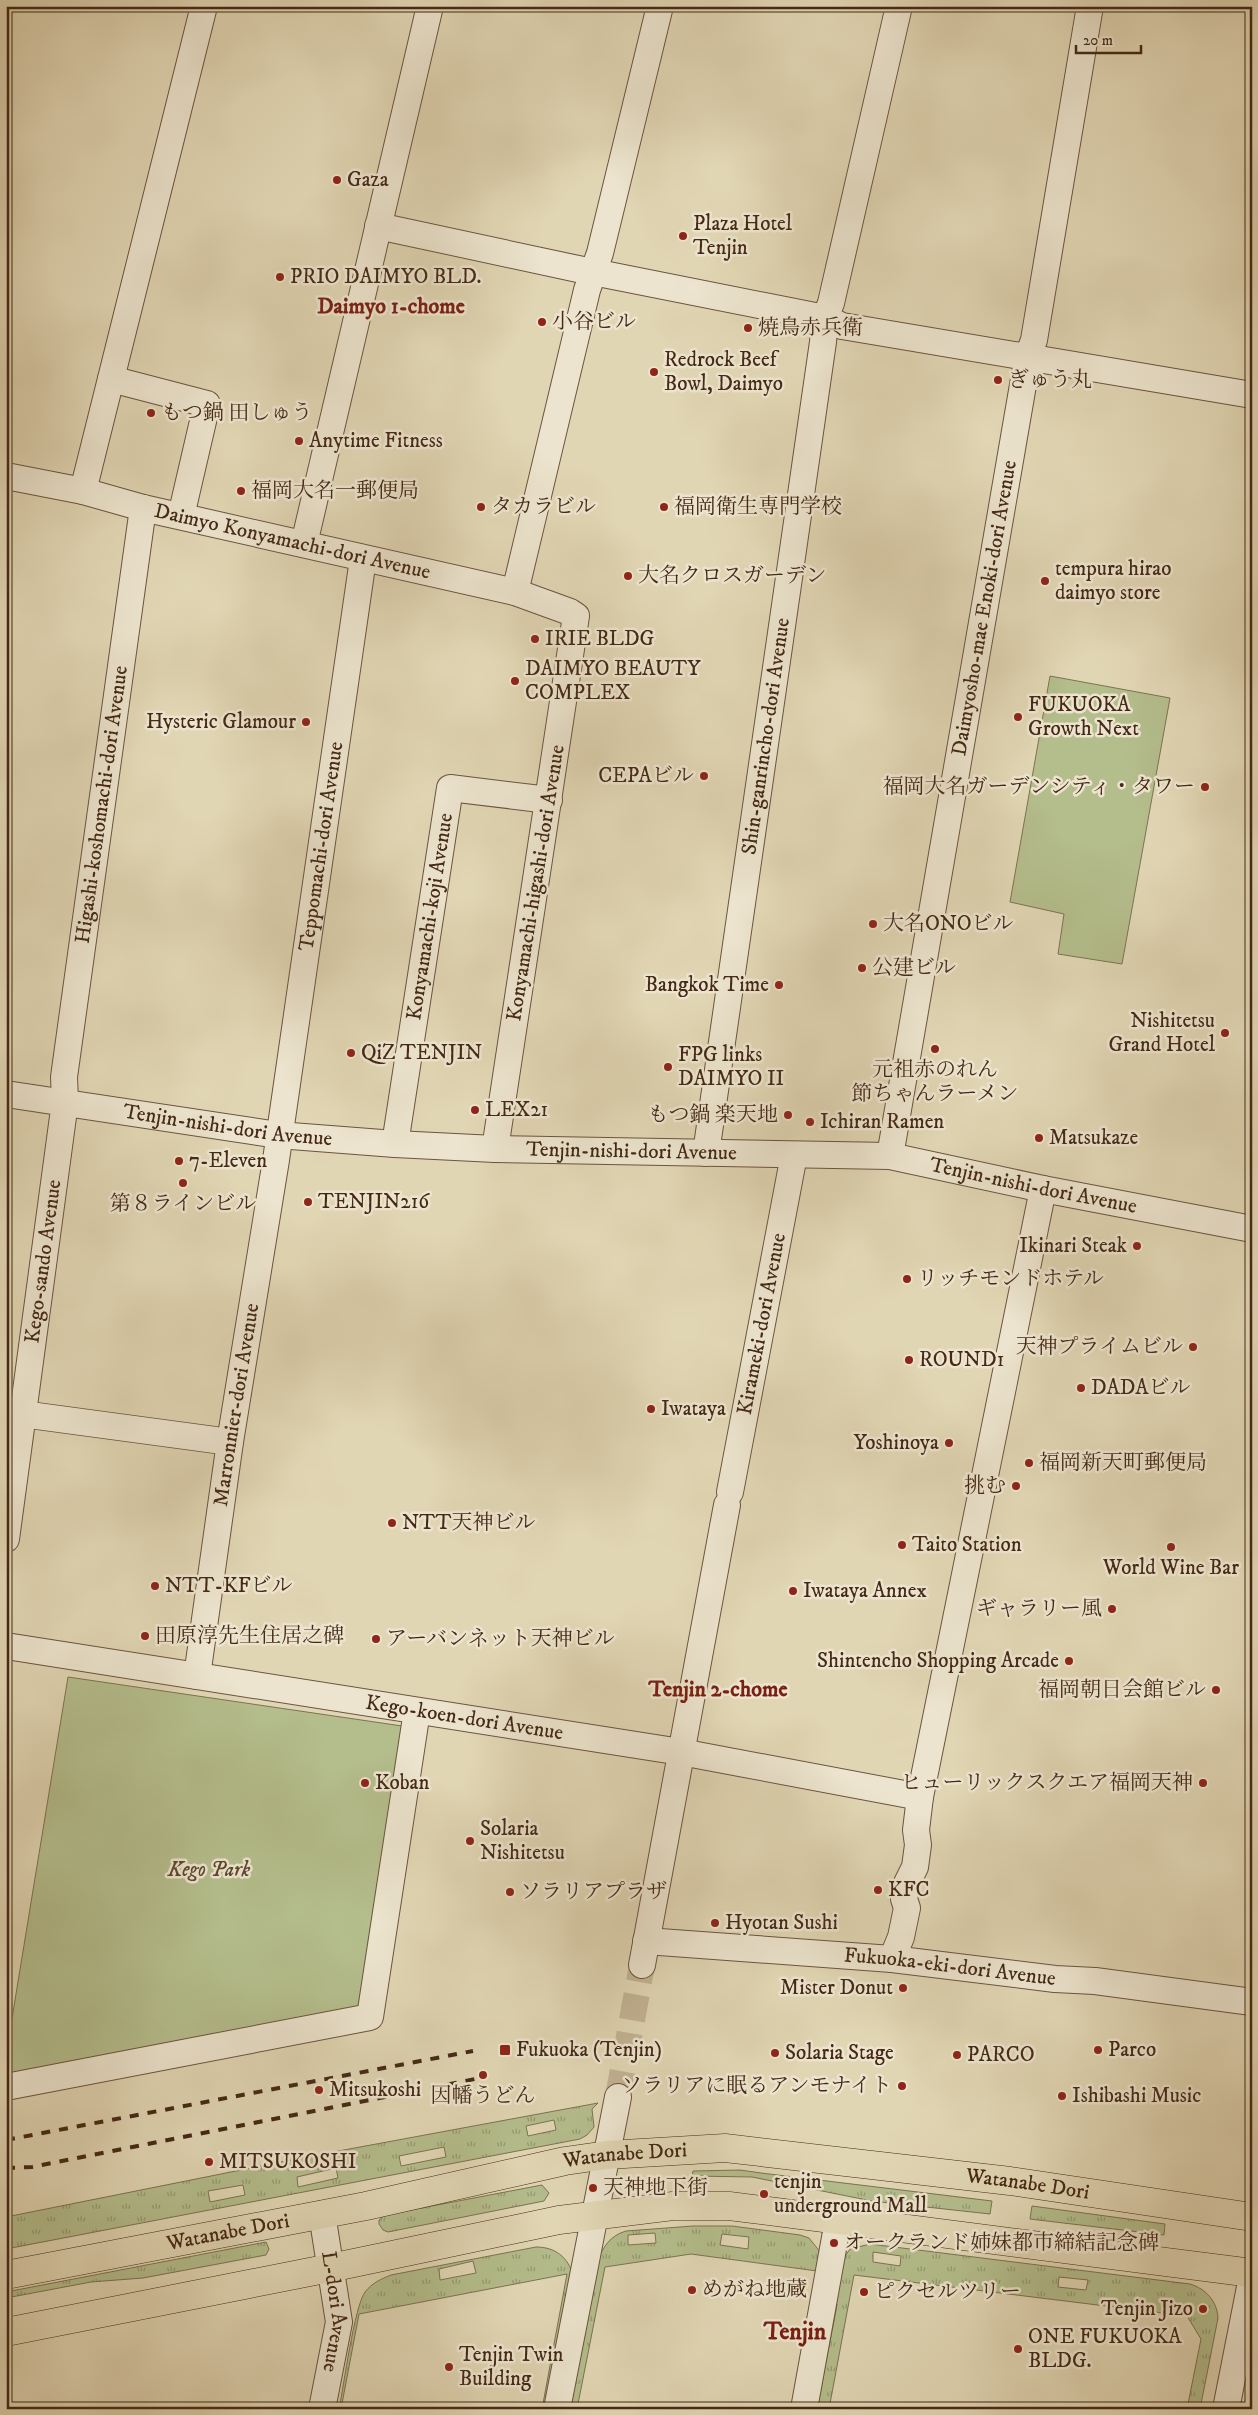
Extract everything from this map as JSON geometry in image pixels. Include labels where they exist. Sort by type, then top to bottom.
[{"type":"main road","name":"Watanabe Dori","points":[[6,2275],[322,2214],[565,2161],[607,2155],[725,2148],[1010,2181],[1252,2217]]},
{"type":"main road","points":[[6,2332],[596,2214],[673,2206],[728,2206],[1252,2273]]},
{"type":"street","points":[[84,491],[204,6]]},
{"type":"street","points":[[304,544],[430,6]]},
{"type":"street","points":[[515,592],[587,290],[600,254],[660,6]]},
{"type":"street","name":"Shin-ganrincho-dori Avenue","points":[[706,1153],[825,318],[831,303],[899,6]]},
{"type":"street","name":"Daimyosho-mae Enoki-dori Avenue","points":[[890,1156],[1028,356],[1034,340],[1090,6]]},
{"type":"street","points":[[378,226],[594,272],[825,318],[842,326],[1014,356],[1028,356],[1252,396]]},
{"type":"street","points":[[111,379],[207,404],[181,516]]},
{"type":"street","name":"Daimyo Konyamachi-dori Avenue","points":[[6,476],[84,491],[143,508],[515,592],[570,612],[576,616]]},
{"type":"street","name":"Higashi-koshomachi-dori Avenue","points":[[65,1102],[64,1077],[143,508]]},
{"type":"street","name":"Teppomachi-dori Avenue","points":[[278,1135],[363,559]]},
{"type":"street","name":"Konyamachi-higashi-dori Avenue","points":[[495,1149],[576,616]]},
{"type":"street","name":"Konyamachi-koji Avenue","points":[[395,1144],[450,788],[549,800]]},
{"type":"street","name":"Tenjin-nishi-dori Avenue","points":[[6,1094],[278,1135],[395,1144],[495,1149],[890,1156],[1043,1189],[1252,1228]]},
{"type":"street","name":"Kego-sando Avenue","points":[[6,1539],[65,1102]]},
{"type":"street","name":"Marronnier-dori Avenue","points":[[197,1676],[230,1442],[276,1160],[278,1135]]},
{"type":"street","name":"Kirameki-dori Avenue","points":[[644,1953],[794,1155]]},
{"type":"street","points":[[892,1959],[901,1937],[907,1908],[904,1899],[907,1882],[914,1868],[918,1846],[916,1830],[920,1797],[1043,1189]]},
{"type":"street","points":[[22,1414],[230,1442]]},
{"type":"street","name":"Kego-koen-dori Avenue","points":[[6,1646],[681,1752],[920,1797]]},
{"type":"street","points":[[6,2087],[370,2017],[417,1711]]},
{"type":"street","name":"Fukuoka-eki-dori Avenue","points":[[644,1953],[892,1959],[1055,1979],[1096,1981],[1252,2002]]},
{"type":"street","points":[[558,2409],[618,2097]]},
{"type":"street","name":"L-dori Avenue","points":[[322,2214],[340,2322],[322,2409]]},
{"type":"street","points":[[804,2409],[838,2221]]},
{"type":"street","points":[[1226,2409],[1252,2277]]},
{"type":"green space","points":[[1050,676],[1170,698],[1122,964],[1058,954],[1064,914],[1010,902]]},
{"type":"green space","name":"Kego Park","points":[[68,1677],[409,1727],[366,2015],[6,2079],[6,2055]]},
{"type":"green space","points":[[598,2103],[592,2109],[594,2127],[587,2135],[580,2139],[6,2249],[6,2217],[306,2157]],"holes":[[[554,2120],[556,2130],[528,2136],[526,2126]],[[444,2147],[446,2157],[401,2166],[399,2156]],[[336,2168],[338,2178],[298,2187],[297,2177]],[[243,2185],[245,2195],[210,2202],[208,2191]]]},
{"type":"green space","points":[[740,2170],[992,2201],[990,2214],[872,2201],[752,2177],[692,2176],[693,2171]]},
{"type":"green space","points":[[542,2185],[549,2193],[544,2201],[388,2232],[383,2230],[379,2224],[379,2220],[385,2215]]},
{"type":"green space","points":[[1032,2206],[1165,2224],[1164,2235],[1030,2219]]},
{"type":"green space","points":[[693,2226],[732,2226],[800,2235],[809,2238],[821,2253],[797,2409],[791,2409],[817,2271],[691,2254],[605,2267],[577,2409],[570,2409],[596,2262],[611,2239],[626,2231]],"holes":[[[655,2233],[656,2243],[628,2245],[628,2235]],[[722,2234],[749,2237],[748,2249],[720,2245]]]},
{"type":"green space","points":[[266,2242],[269,2249],[266,2255],[143,2278],[91,2282],[6,2298],[6,2292]]},
{"type":"green space","points":[[870,2244],[1196,2286],[1210,2296],[1218,2318],[1200,2409],[1187,2409],[1201,2339],[1187,2316],[854,2275],[829,2409],[817,2409],[837,2305],[834,2293],[845,2256],[850,2249]],"holes":[[[873,2252],[901,2256],[900,2266],[873,2262]],[[1059,2277],[1088,2280],[1086,2290],[1058,2287]]]},
{"type":"green space","points":[[536,2247],[543,2247],[560,2254],[568,2263],[573,2275],[548,2409],[542,2409],[567,2274],[359,2314],[341,2409],[339,2409],[353,2330],[361,2301],[365,2292],[371,2286],[391,2275]],"holes":[[[473,2261],[476,2273],[440,2280],[439,2269]]]},
{"type":"tunnel","points":[[618,2097],[642,1965]]},
{"type":"railway","points":[[6,2140],[473,2051]]},
{"type":"railway","points":[[6,2168],[32,2167],[475,2079]]},
{"type":"place","name":"Gaza","points":[[337,180]]},
{"type":"place","name":"Plaza Hotel Tenjin","points":[[683,236]]},
{"type":"place","name":"PRIO DAIMYO BLD.","points":[[280,277]]},
{"type":"place","name":"小谷ビル","points":[[542,322]]},
{"type":"place","name":"焼鳥赤兵衛","points":[[748,328]]},
{"type":"place","name":"Redrock Beef Bowl, Daimyo","points":[[654,372]]},
{"type":"place","name":"ぎゅう丸","points":[[998,380]]},
{"type":"place","name":"もつ鍋 田しゅう","points":[[151,413]]},
{"type":"place","name":"Anytime Fitness","points":[[299,441]]},
{"type":"place","name":"福岡大名一郵便局","points":[[241,491]]},
{"type":"place","name":"タカラビル","points":[[481,507]]},
{"type":"place","name":"福岡衛生専門学校","points":[[664,507]]},
{"type":"place","name":"大名クロスガーデン","points":[[628,576]]},
{"type":"place","name":"tempura hirao daimyo store","points":[[1045,581]]},
{"type":"place","name":"IRIE BLDG","points":[[535,639]]},
{"type":"place","name":"DAIMYO BEAUTY COMPLEX","points":[[515,681]]},
{"type":"place","name":"FUKUOKA Growth Next","points":[[1018,717]]},
{"type":"place","name":"Hysteric Glamour","points":[[306,722]]},
{"type":"place","name":"CEPAビル","points":[[704,776]]},
{"type":"place","name":"福岡大名ガーデンシティ・タワー","points":[[1205,787]]},
{"type":"place","name":"大名ONOビル","points":[[873,924]]},
{"type":"place","name":"公建ビル","points":[[862,968]]},
{"type":"place","name":"Bangkok Time","points":[[779,985]]},
{"type":"place","name":"Nishitetsu Grand Hotel","points":[[1225,1033]]},
{"type":"place","name":"元祖赤のれん 節ちゃんラーメン","points":[[935,1049]]},
{"type":"place","name":"QiZ TENJIN","points":[[351,1053]]},
{"type":"place","name":"FPG links DAIMYO II","points":[[668,1067]]},
{"type":"place","name":"LEX21","points":[[475,1110]]},
{"type":"place","name":"もつ鍋 楽天地","points":[[788,1115]]},
{"type":"place","name":"Ichiran Ramen","points":[[810,1122]]},
{"type":"place","name":"Matsukaze","points":[[1039,1138]]},
{"type":"place","name":"7-Eleven","points":[[179,1161]]},
{"type":"place","name":"第８ラインビル","points":[[183,1183]]},
{"type":"place","name":"TENJIN216","points":[[308,1202]]},
{"type":"place","name":"Ikinari Steak","points":[[1137,1246]]},
{"type":"place","name":"リッチモンドホテル","points":[[907,1279]]},
{"type":"place","name":"天神プライムビル","points":[[1193,1347]]},
{"type":"place","name":"ROUND1","points":[[909,1360]]},
{"type":"place","name":"DADAビル","points":[[1081,1388]]},
{"type":"place","name":"Iwataya","points":[[651,1409]]},
{"type":"place","name":"Yoshinoya","points":[[949,1443]]},
{"type":"place","name":"福岡新天町郵便局","points":[[1029,1463]]},
{"type":"place","name":"挑む","points":[[1016,1486]]},
{"type":"place","name":"NTT天神ビル","points":[[392,1523]]},
{"type":"place","name":"Taito Station","points":[[902,1545]]},
{"type":"place","name":"World Wine Bar","points":[[1171,1547]]},
{"type":"place","name":"NTT-KFビル","points":[[155,1586]]},
{"type":"place","name":"Iwataya Annex","points":[[793,1591]]},
{"type":"place","name":"ギャラリー風","points":[[1112,1609]]},
{"type":"place","name":"田原淳先生住居之碑","points":[[145,1636]]},
{"type":"place","name":"アーバンネット天神ビル","points":[[376,1639]]},
{"type":"place","name":"Shintencho Shopping Arcade","points":[[1069,1661]]},
{"type":"place","name":"福岡朝日会館ビル","points":[[1216,1690]]},
{"type":"place","name":"Koban","points":[[365,1783]]},
{"type":"place","name":"ヒューリックスクエア福岡天神","points":[[1203,1783]]},
{"type":"place","name":"Solaria Nishitetsu","points":[[470,1841]]},
{"type":"place","name":"KFC","points":[[878,1890]]},
{"type":"place","name":"ソラリアプラザ","points":[[510,1892]]},
{"type":"place","name":"Hyotan Sushi","points":[[715,1923]]},
{"type":"place","name":"Mister Donut","points":[[903,1988]]},
{"type":"place","name":"Fukuoka (Tenjin)","points":[[505,2050]]},
{"type":"place","name":"Parco","points":[[1098,2050]]},
{"type":"place","name":"Solaria Stage","points":[[775,2053]]},
{"type":"place","name":"PARCO","points":[[957,2055]]},
{"type":"place","name":"因幡うどん","points":[[483,2075]]},
{"type":"place","name":"ソラリアに眠るアンモナイト","points":[[902,2086]]},
{"type":"place","name":"Mitsukoshi","points":[[319,2090]]},
{"type":"place","name":"Ishibashi Music","points":[[1062,2096]]},
{"type":"place","name":"MITSUKOSHI","points":[[209,2162]]},
{"type":"place","name":"天神地下街","points":[[593,2188]]},
{"type":"place","name":"tenjin underground Mall","points":[[764,2194]]},
{"type":"place","name":"オークランド姉妹都市締結記念碑","points":[[834,2243]]},
{"type":"place","name":"めがね地蔵","points":[[692,2290]]},
{"type":"place","name":"ピクセルツリー","points":[[864,2292]]},
{"type":"place","name":"Tenjin Jizo","points":[[1203,2309]]},
{"type":"place","name":"ONE FUKUOKA BLDG.","points":[[1018,2349]]},
{"type":"place","name":"Tenjin Twin Building","points":[[449,2367]]},
{"type":"district","name":"Daimyo 1-chome","points":[[391,306]]},
{"type":"district","name":"Tenjin 2-chome","points":[[718,1689]]},
{"type":"district","name":"Tenjin","points":[[795,2332]]}]
